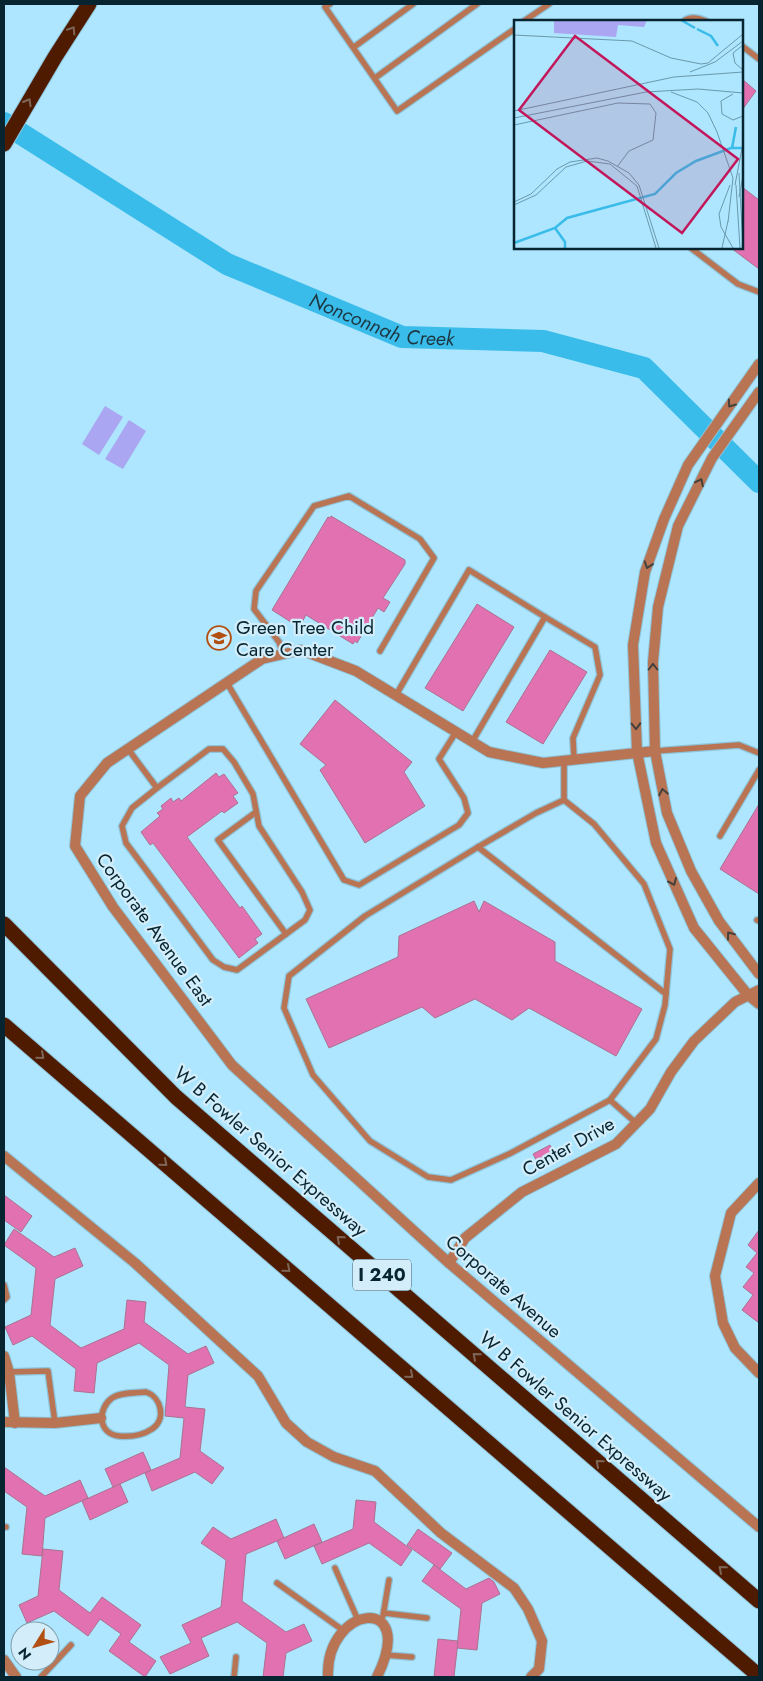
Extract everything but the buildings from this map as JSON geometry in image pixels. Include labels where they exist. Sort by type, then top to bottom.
[{"type":"highway","points":[[4,144],[55,56],[89,4]]},
{"type":"highway","name":"W B Fowler Senior Expressway","points":[[4,923],[15,937],[176,1097],[759,1601]]},
{"type":"highway","name":"I 240","points":[[4,1025],[759,1676]]},
{"type":"street","points":[[759,364],[688,465],[664,519],[645,572],[633,645],[637,752],[656,843],[694,928],[748,995],[759,1004]]},
{"type":"street","points":[[759,392],[712,458],[678,526],[658,607],[653,662],[654,751],[667,813],[690,871],[719,921],[759,974]]},
{"type":"street","name":"Corporate Avenue East","points":[[232,1065],[113,907],[75,846],[80,796],[108,763],[262,660],[301,650],[356,671],[489,752],[543,763],[654,751]]},
{"type":"street","name":"Center Drive","points":[[449,1263],[465,1238],[522,1192],[616,1144],[637,1124],[650,1108],[671,1072],[694,1041],[734,1002],[759,990]]},
{"type":"street","name":"Corporate Avenue","points":[[232,1065],[449,1263],[759,1527]]},
{"type":"street","points":[[4,1156],[134,1263],[258,1376],[286,1422],[307,1442],[334,1457],[375,1471],[441,1533],[514,1588],[528,1609],[542,1641],[539,1669],[531,1677]]},
{"type":"street","points":[[759,1184],[731,1213],[715,1276],[723,1323],[735,1348],[759,1373]]},
{"type":"street","points":[[4,1356],[9,1372],[15,1423]]},
{"type":"street","points":[[4,1422],[55,1423],[101,1418]]},
{"type":"street","points":[[328,1677],[329,1658],[344,1631],[358,1620],[383,1617],[387,1638],[385,1655],[377,1677]]},
{"type":"street","points":[[4,1660],[16,1677]]},
{"type":"lane","points":[[330,4],[325,7],[397,111],[514,29]]},
{"type":"lane","points":[[354,47],[413,4]]},
{"type":"lane","points":[[375,78],[477,4]]},
{"type":"lane","points":[[525,20],[549,4]]},
{"type":"lane","points":[[686,20],[700,18],[704,20]]},
{"type":"lane","points":[[743,47],[759,59]]},
{"type":"lane","points":[[692,249],[738,284],[759,292]]},
{"type":"lane","points":[[283,654],[279,642],[254,609],[256,591],[314,506],[349,496],[420,539],[434,558],[380,651]]},
{"type":"lane","points":[[396,695],[469,570],[595,648],[600,675],[573,738],[564,800]]},
{"type":"lane","points":[[472,742],[545,617]]},
{"type":"lane","points":[[227,683],[344,880],[359,885],[459,825],[468,813],[464,798],[438,759],[456,732]]},
{"type":"lane","points":[[654,751],[739,745],[759,753]]},
{"type":"lane","points":[[128,749],[157,788]]},
{"type":"lane","points":[[209,749],[223,749],[234,762],[253,794],[256,812],[259,826],[302,892],[310,910],[305,920],[236,970],[224,968],[213,960],[126,843],[122,826],[132,808],[209,749]]},
{"type":"lane","points":[[720,836],[759,770]]},
{"type":"lane","points":[[564,800],[594,824],[644,884],[670,949],[666,994],[656,1040],[610,1100],[509,1154],[451,1180],[428,1177],[370,1141],[313,1075],[284,1008],[289,976],[365,916],[536,813],[564,800]]},
{"type":"lane","points":[[256,812],[218,840],[286,934]]},
{"type":"lane","points":[[478,847],[666,994]]},
{"type":"lane","points":[[610,1100],[637,1124]]},
{"type":"lane","points":[[4,1284],[7,1297],[4,1300]]},
{"type":"lane","points":[[9,1372],[48,1371],[55,1423]]},
{"type":"lane","points":[[146,1392],[159,1402],[158,1423],[143,1434],[116,1436],[105,1428],[101,1418],[106,1404],[118,1396],[146,1392]]},
{"type":"lane","points":[[335,1568],[358,1620]]},
{"type":"lane","points":[[389,1580],[383,1617],[427,1618]]},
{"type":"lane","points":[[277,1583],[344,1631]]},
{"type":"lane","points":[[41,1677],[71,1645]]},
{"type":"lane","points":[[385,1655],[412,1657]]},
{"type":"lane","points":[[234,1677],[236,1657]]},
{"type":"shaded area","points":[[105,406],[123,417],[99,455],[82,444]]},
{"type":"shaded area","points":[[129,420],[146,431],[123,469],[105,459]]},
{"type":"waterway","name":"Nonconnah Creek","points":[[4,123],[227,264],[402,337],[543,341],[644,368],[759,482]]},
{"type":"place","name":"Green Tree Child Care Center","points":[[219,638]]}]
